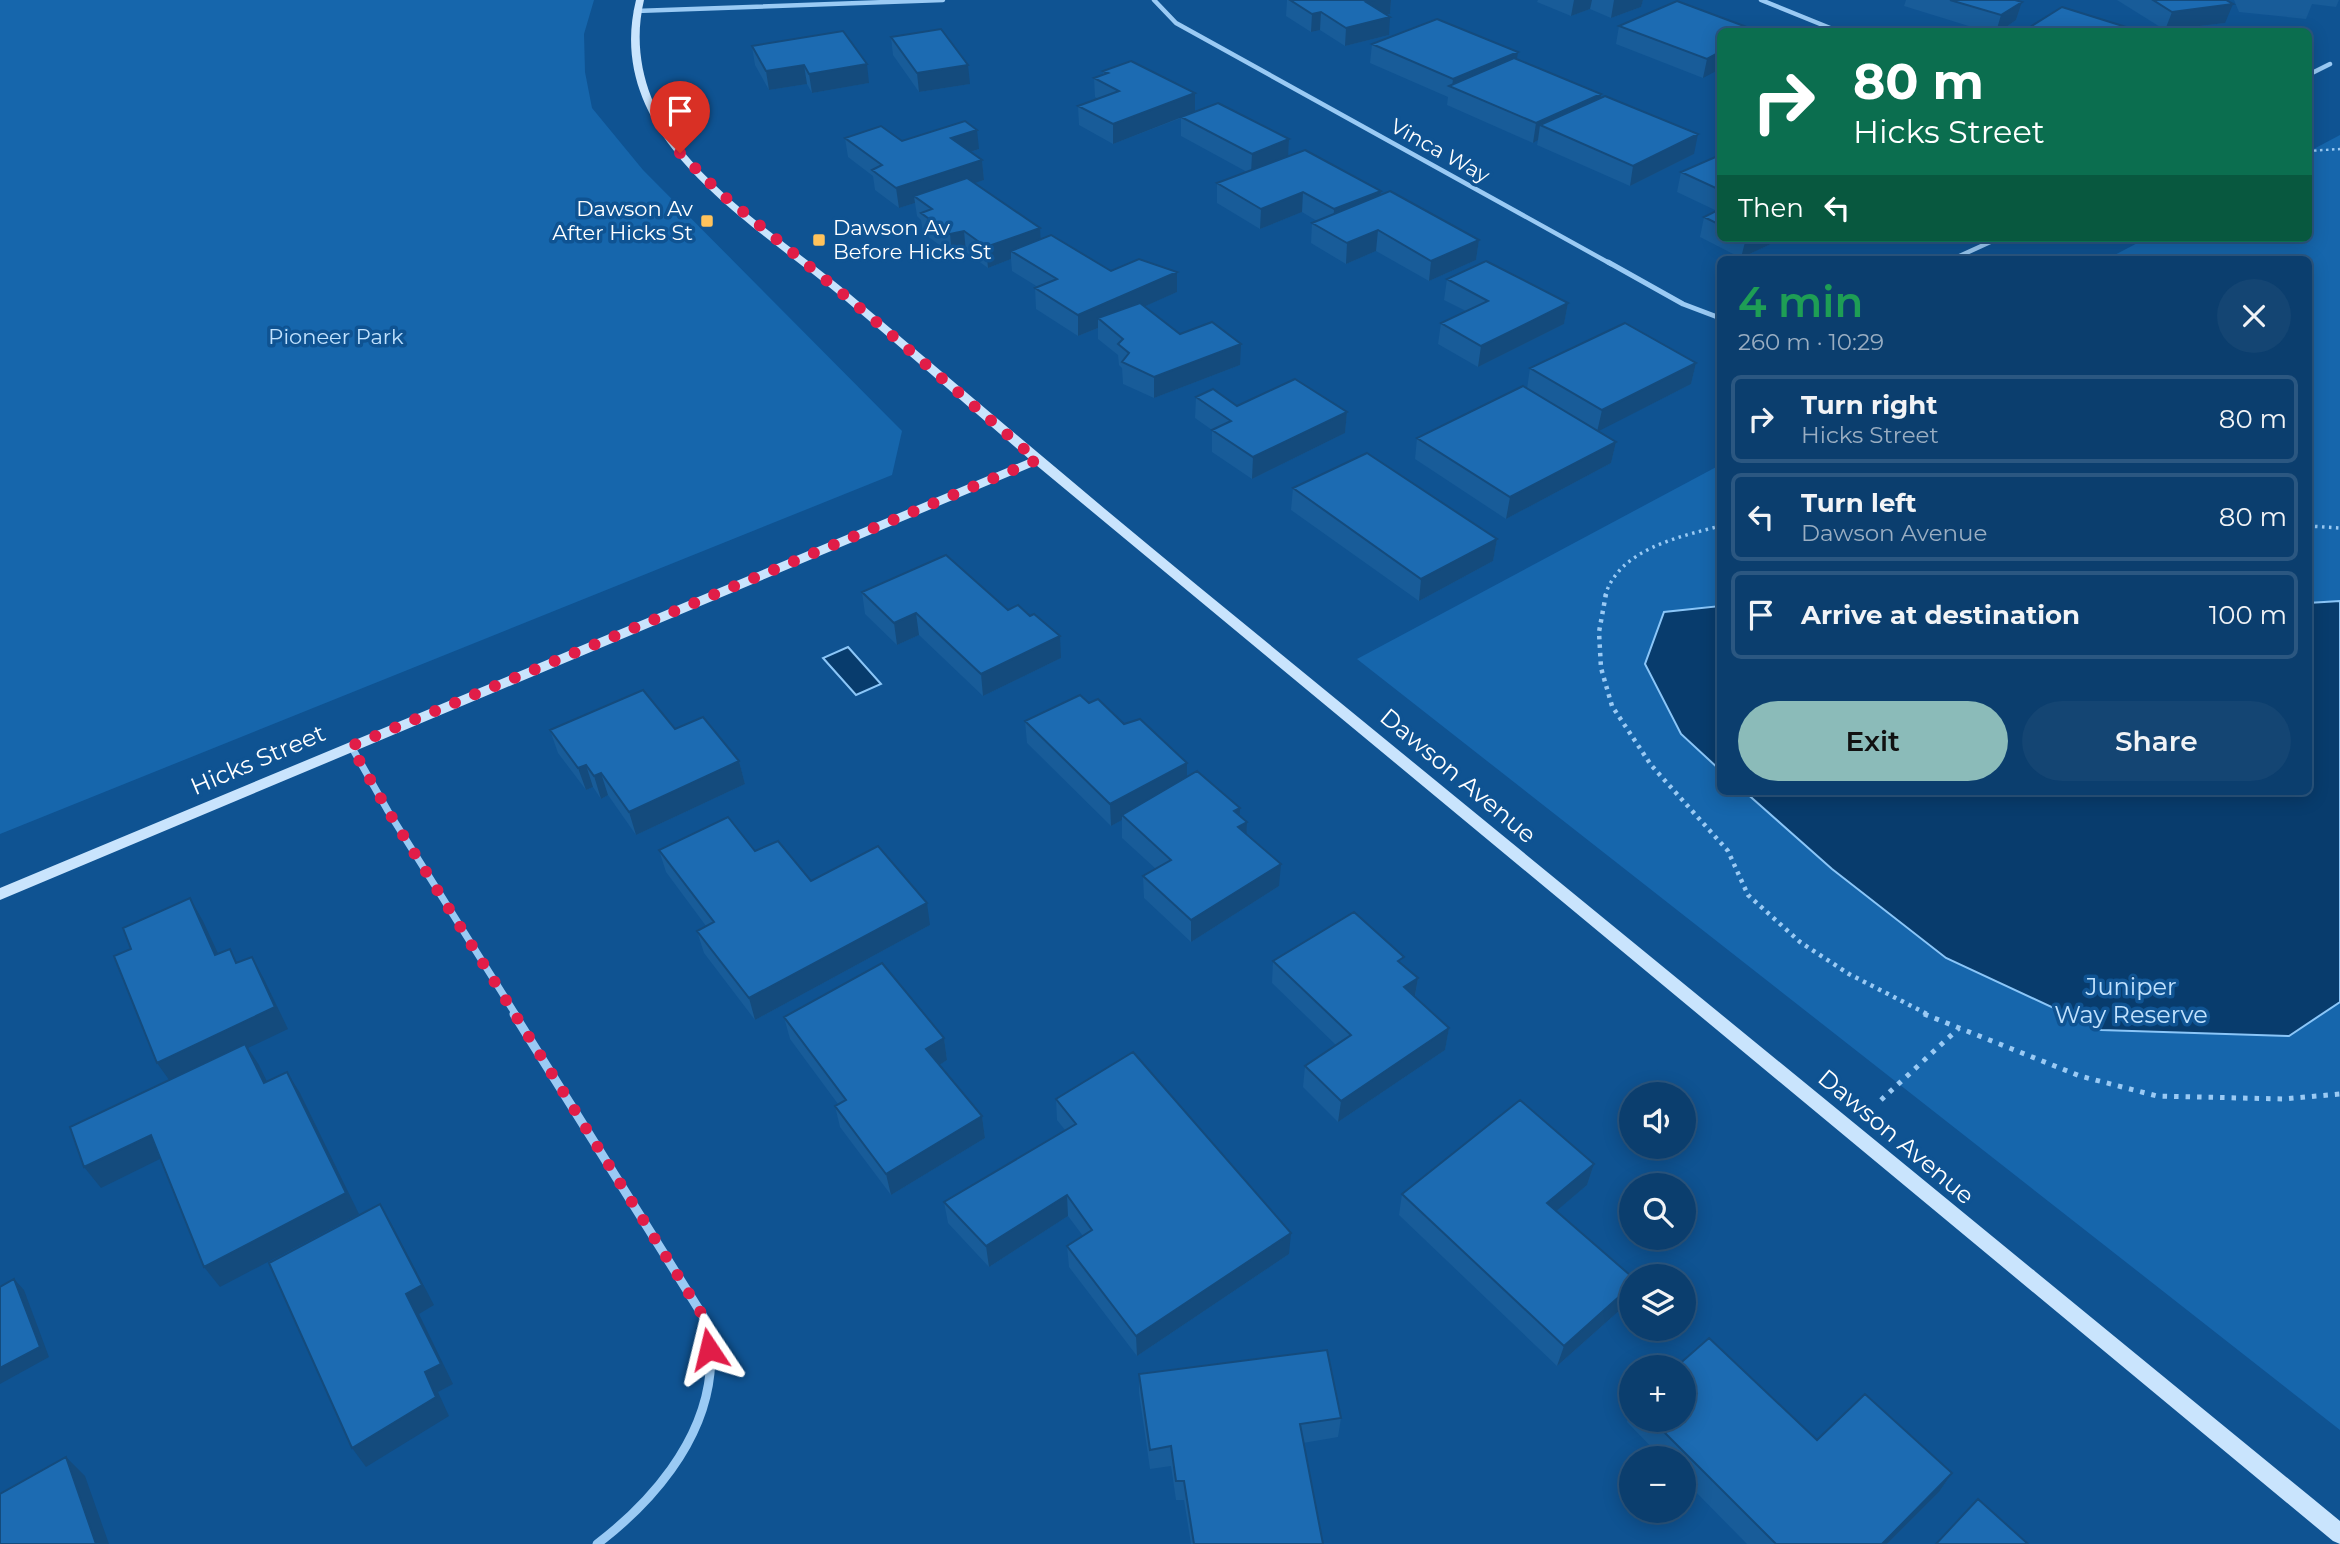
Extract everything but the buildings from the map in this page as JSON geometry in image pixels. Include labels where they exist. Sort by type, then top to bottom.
[{"type":"main road","name":"Dawson Avenue","points":[[640,0],[636,11],[634,46],[644,92],[658,120],[680,153],[719,192],[866,313],[1037,460],[2340,1534]]},
{"type":"main road","name":"Hicks Street","points":[[0,894],[1037,460]]},
{"type":"street","points":[[636,11],[943,0]]},
{"type":"street","name":"Vinca Way","points":[[1154,0],[1176,23],[1683,304],[1717,317]]},
{"type":"street","points":[[1761,0],[1830,28]]},
{"type":"street","points":[[2312,73],[2330,64]]},
{"type":"street","points":[[1959,256],[1989,242]]},
{"type":"street","points":[[351,746],[388,811],[708,1324],[710,1374],[699,1418],[673,1466],[621,1528],[597,1544]]},
{"type":"path","points":[[2312,151],[2340,149]]},
{"type":"path","points":[[2312,526],[2340,528]]},
{"type":"path","points":[[1717,527],[1674,538],[1627,562],[1606,592],[1599,632],[1601,668],[1612,706],[1651,765],[1728,851],[1748,895],[1800,942],[1849,974],[1920,1012],[2080,1076],[2157,1096],[2283,1099],[2340,1094]]},
{"type":"path","points":[[1880,1101],[1959,1028]]},
{"type":"green space","name":"Pioneer Park","points":[[0,0],[594,0],[584,34],[585,72],[592,108],[643,170],[902,431],[892,475],[0,834]]},
{"type":"green space","name":"Juniper Way Reserve","points":[[2340,135],[2340,1430],[1357,659],[1717,467],[1717,795],[2312,795],[2312,256],[2113,256],[2139,242],[2312,242],[2312,150]]},
{"type":"shaded area","points":[[2340,601],[2340,1002],[2289,1036],[2101,1030],[1946,958],[1832,869],[1749,795],[2312,795],[2312,603]]},
{"type":"shaded area","points":[[1717,606],[1717,767],[1681,734],[1645,664],[1664,612]]},
{"type":"shaded area","points":[[848,647],[881,684],[856,695],[823,658]]},
{"type":"place","name":"Dawson Av After Hicks St","points":[[707,221]]},
{"type":"place","name":"Dawson Av Before Hicks St","points":[[819,240]]},
{"type":"route","points":[[680,153],[719,192],[866,313],[1037,460],[351,746],[388,811],[708,1324],[709,1349]]}]
